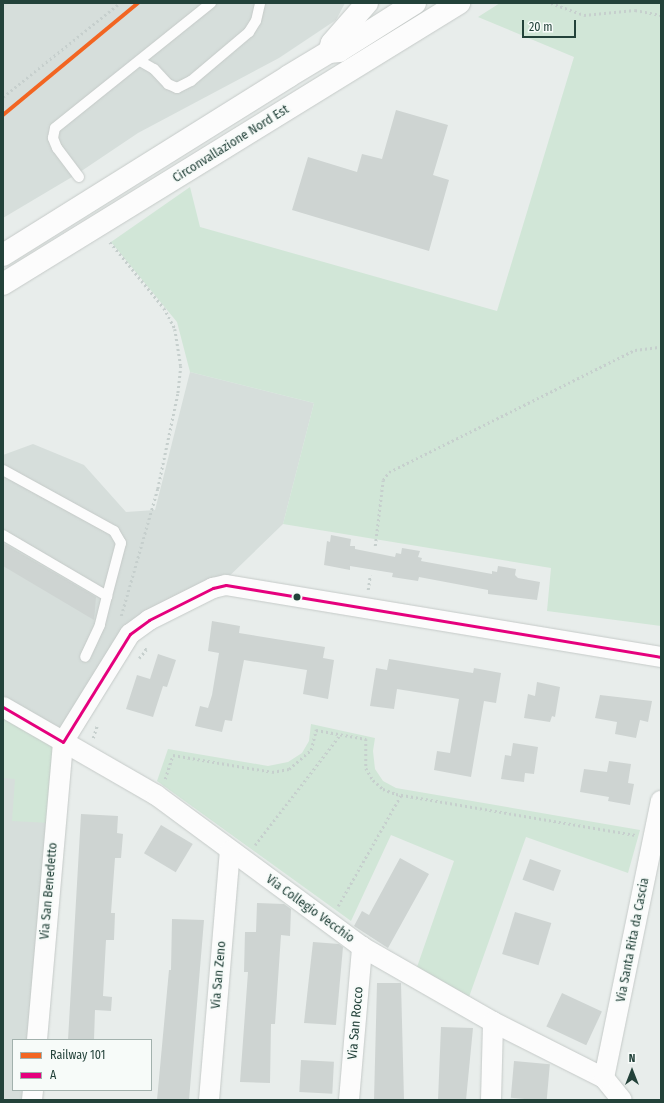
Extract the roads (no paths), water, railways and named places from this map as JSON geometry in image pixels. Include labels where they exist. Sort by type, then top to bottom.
[{"type":"main road","name":"Circonvallazione Nord Est","points":[[329,52],[332,43],[367,3]]},
{"type":"main road","name":"Circonvallazione Nord Est","points":[[3,255],[329,52],[339,51],[415,3]]},
{"type":"main road","name":"Circonvallazione Nord Est","points":[[3,284],[459,3]]},
{"type":"street","points":[[63,742],[130,634],[156,616],[213,588],[226,585],[661,657]]},
{"type":"street","name":"Via Collegio Vecchio","points":[[3,707],[156,795],[230,851],[362,946],[493,1022],[604,1078],[622,1100]]},
{"type":"street","name":"Via San Benedetto","points":[[37,1039],[63,742]]},
{"type":"street","name":"Via Santa Rita da Cascia","points":[[604,1078],[661,801]]},
{"type":"street","name":"Via San Zeno","points":[[209,1100],[230,851]]},
{"type":"street","name":"Via San Rocco","points":[[349,1100],[362,946]]},
{"type":"street","points":[[490,1100],[493,1022]]},
{"type":"lane","points":[[79,177],[57,148],[53,138],[55,128],[211,3]]},
{"type":"lane","points":[[140,61],[154,69],[168,84],[177,88],[191,81],[249,32],[256,21],[260,3]]},
{"type":"lane","points":[[3,470],[114,532],[121,543],[100,625],[85,658]]},
{"type":"lane","points":[[3,535],[107,596]]},
{"type":"rail line","name":"101","points":[[3,115],[138,3]]}]
